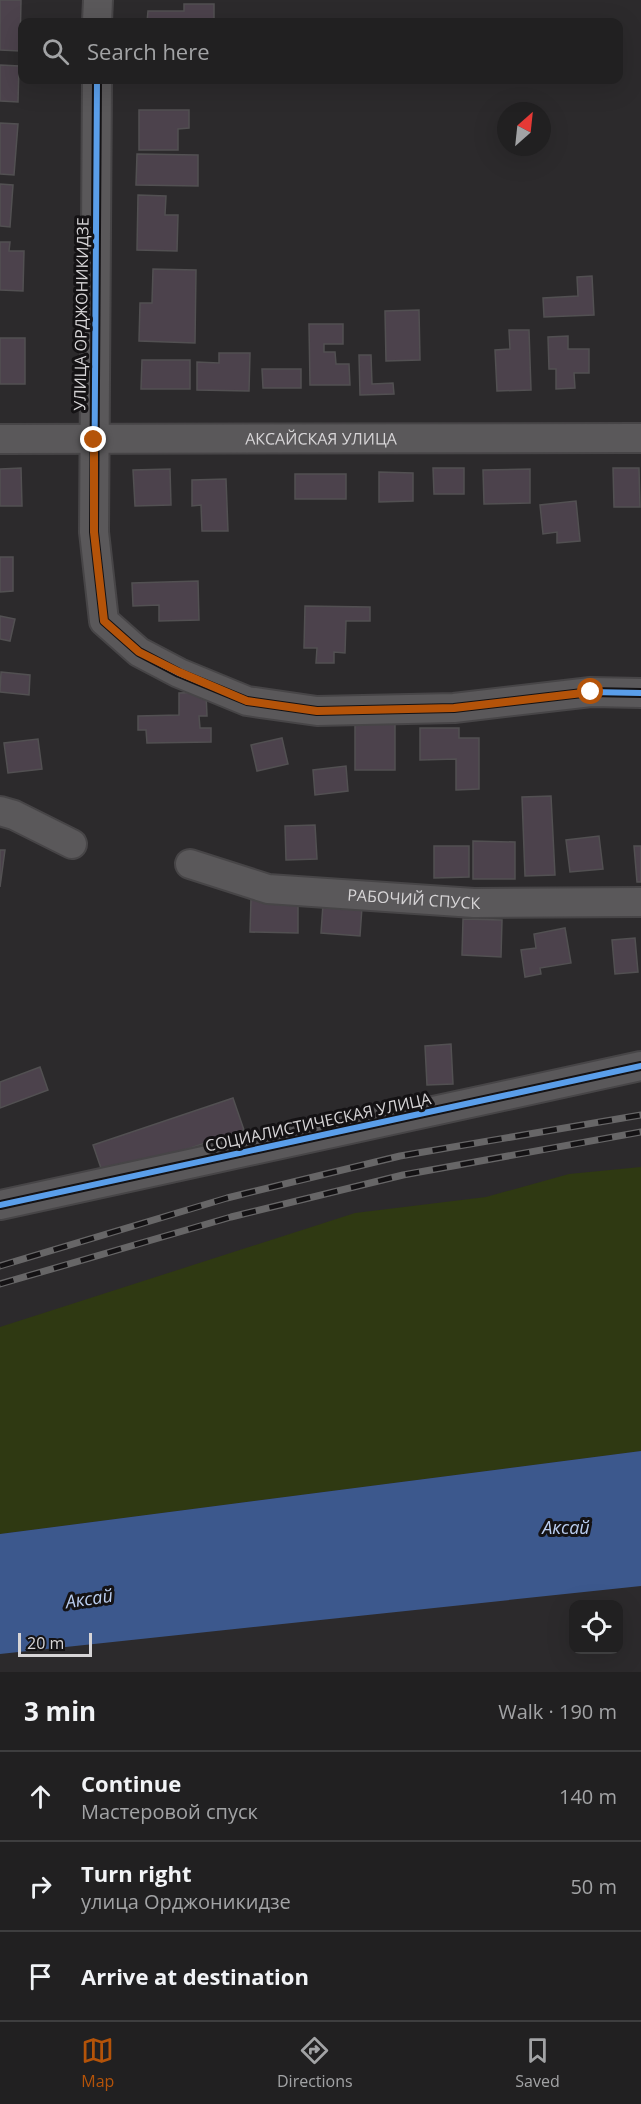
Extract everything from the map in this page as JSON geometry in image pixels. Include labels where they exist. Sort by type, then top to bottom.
[{"type":"street","points":[[98,0],[98,18]]},
{"type":"street","name":"УЛИЦА ОРДЖОНИКИДЗЕ","points":[[97,84],[94,532],[104,621],[139,652],[247,701],[317,711],[454,708],[591,692],[641,693]]},
{"type":"street","name":"АКСАЙСКАЯ УЛИЦА","points":[[0,440],[641,438]]},
{"type":"street","points":[[0,811],[14,814],[72,844]]},
{"type":"street","name":"РАБОЧИЙ СПУСК","points":[[190,864],[268,889],[474,903],[641,902]]},
{"type":"street","name":"СОЦИАЛИСТИЧЕСКАЯ УЛИЦА","points":[[0,1205],[641,1066]]},
{"type":"green space","points":[[641,1167],[641,1451],[0,1534],[0,1327],[355,1213],[486,1197],[569,1174]]},
{"type":"water","name":"Аксай","points":[[641,1451],[641,1586],[0,1654],[0,1534]]},
{"type":"building","points":[[0,0],[21,0],[21,18],[18,18],[18,51],[0,50]]},
{"type":"building","points":[[184,4],[214,4],[214,18],[147,18],[148,11],[184,11]]},
{"type":"building","points":[[0,65],[18,66],[18,102],[0,101]]},
{"type":"building","points":[[139,110],[189,110],[189,128],[178,129],[178,150],[139,150]]},
{"type":"building","points":[[0,123],[18,124],[14,175],[0,174]]},
{"type":"building","points":[[137,154],[198,155],[198,186],[136,185]]},
{"type":"building","points":[[0,184],[13,185],[10,227],[0,226]]},
{"type":"building","points":[[138,195],[166,196],[165,215],[178,215],[177,251],[137,250]]},
{"type":"building","points":[[0,242],[10,242],[9,251],[24,251],[23,291],[0,290]]},
{"type":"building","points":[[153,269],[196,270],[195,343],[139,341],[140,303],[152,303]]},
{"type":"building","points":[[592,276],[594,315],[544,317],[543,298],[578,296],[577,277]]},
{"type":"building","points":[[419,310],[420,360],[386,361],[385,311]]},
{"type":"building","points":[[309,324],[343,324],[343,344],[324,344],[324,352],[335,352],[336,364],[349,364],[350,385],[310,385]]},
{"type":"building","points":[[509,330],[529,330],[531,390],[497,391],[495,350],[510,349]]},
{"type":"building","points":[[568,336],[568,349],[589,349],[589,373],[574,373],[575,388],[556,389],[556,369],[549,369],[548,337]]},
{"type":"building","points":[[0,338],[25,338],[25,384],[0,384]]},
{"type":"building","points":[[219,353],[250,353],[249,391],[197,390],[197,362],[219,363]]},
{"type":"building","points":[[359,355],[371,355],[372,384],[393,383],[394,394],[360,395]]},
{"type":"building","points":[[142,360],[190,360],[190,389],[141,389]]},
{"type":"building","points":[[262,369],[301,369],[301,388],[263,388]]},
{"type":"building","points":[[21,468],[22,506],[0,506],[0,469]]},
{"type":"building","points":[[433,468],[464,468],[464,494],[434,494]]},
{"type":"building","points":[[613,468],[639,468],[640,507],[614,507]]},
{"type":"building","points":[[170,469],[171,505],[135,506],[133,470]]},
{"type":"building","points":[[530,469],[530,503],[484,504],[483,470]]},
{"type":"building","points":[[379,472],[413,473],[413,501],[379,502]]},
{"type":"building","points":[[295,474],[346,474],[346,499],[295,499]]},
{"type":"building","points":[[226,479],[228,531],[202,531],[201,505],[192,506],[192,480]]},
{"type":"building","points":[[576,501],[580,541],[557,543],[557,532],[543,534],[540,505]]},
{"type":"building","points":[[0,557],[13,557],[13,591],[0,592]]},
{"type":"building","points":[[198,581],[199,620],[159,621],[159,605],[133,606],[132,583]]},
{"type":"building","points":[[305,606],[370,607],[370,621],[346,621],[345,653],[334,652],[334,663],[316,663],[317,648],[304,648]]},
{"type":"building","points":[[0,616],[15,619],[10,641],[0,639]]},
{"type":"building","points":[[1,672],[30,675],[29,695],[0,692]]},
{"type":"building","points":[[206,692],[207,716],[199,716],[200,728],[211,728],[211,742],[147,743],[146,730],[138,730],[138,716],[179,715],[179,693]]},
{"type":"building","points":[[355,723],[395,724],[395,770],[355,770]]},
{"type":"building","points":[[420,728],[459,728],[459,738],[479,738],[479,789],[456,790],[456,759],[420,760]]},
{"type":"building","points":[[282,738],[288,764],[257,771],[251,745]]},
{"type":"building","points":[[38,739],[42,769],[8,773],[4,743]]},
{"type":"building","points":[[346,766],[348,791],[315,795],[313,770]]},
{"type":"building","points":[[551,796],[555,875],[525,876],[522,797]]},
{"type":"building","points":[[315,825],[317,859],[286,860],[285,826]]},
{"type":"building","points":[[599,836],[603,869],[570,872],[566,840]]},
{"type":"building","points":[[473,841],[515,842],[515,879],[473,879]]},
{"type":"building","points":[[434,846],[469,846],[469,877],[434,878]]},
{"type":"building","points":[[634,846],[641,846],[641,882],[637,882]]},
{"type":"building","points":[[0,850],[5,850],[0,887]]},
{"type":"building","points":[[251,899],[298,900],[298,933],[250,932]]},
{"type":"building","points":[[323,904],[362,907],[360,936],[321,933]]},
{"type":"building","points":[[463,919],[502,920],[501,957],[462,955]]},
{"type":"building","points":[[565,928],[571,963],[540,968],[541,974],[525,977],[521,950],[536,948],[534,934]]},
{"type":"building","points":[[635,938],[638,972],[615,974],[612,940]]},
{"type":"building","points":[[451,1044],[453,1084],[427,1085],[425,1046]]},
{"type":"building","points":[[40,1067],[48,1090],[0,1108],[0,1082]]},
{"type":"building","points":[[233,1098],[244,1130],[104,1177],[93,1145]]},
{"type":"railway","points":[[0,1266],[227,1198],[400,1156],[641,1115]]},
{"type":"railway","points":[[0,1284],[231,1217],[403,1175],[641,1132]]},
{"type":"cycle path","points":[[97,84],[94,532],[104,621],[139,652],[179,673],[247,701],[317,711],[454,708],[591,692],[641,693]]},
{"type":"cycle path","points":[[0,1205],[641,1066]]},
{"type":"route","points":[[94,440],[94,532],[104,621],[139,652],[247,701],[317,711],[454,708],[591,692]]}]
